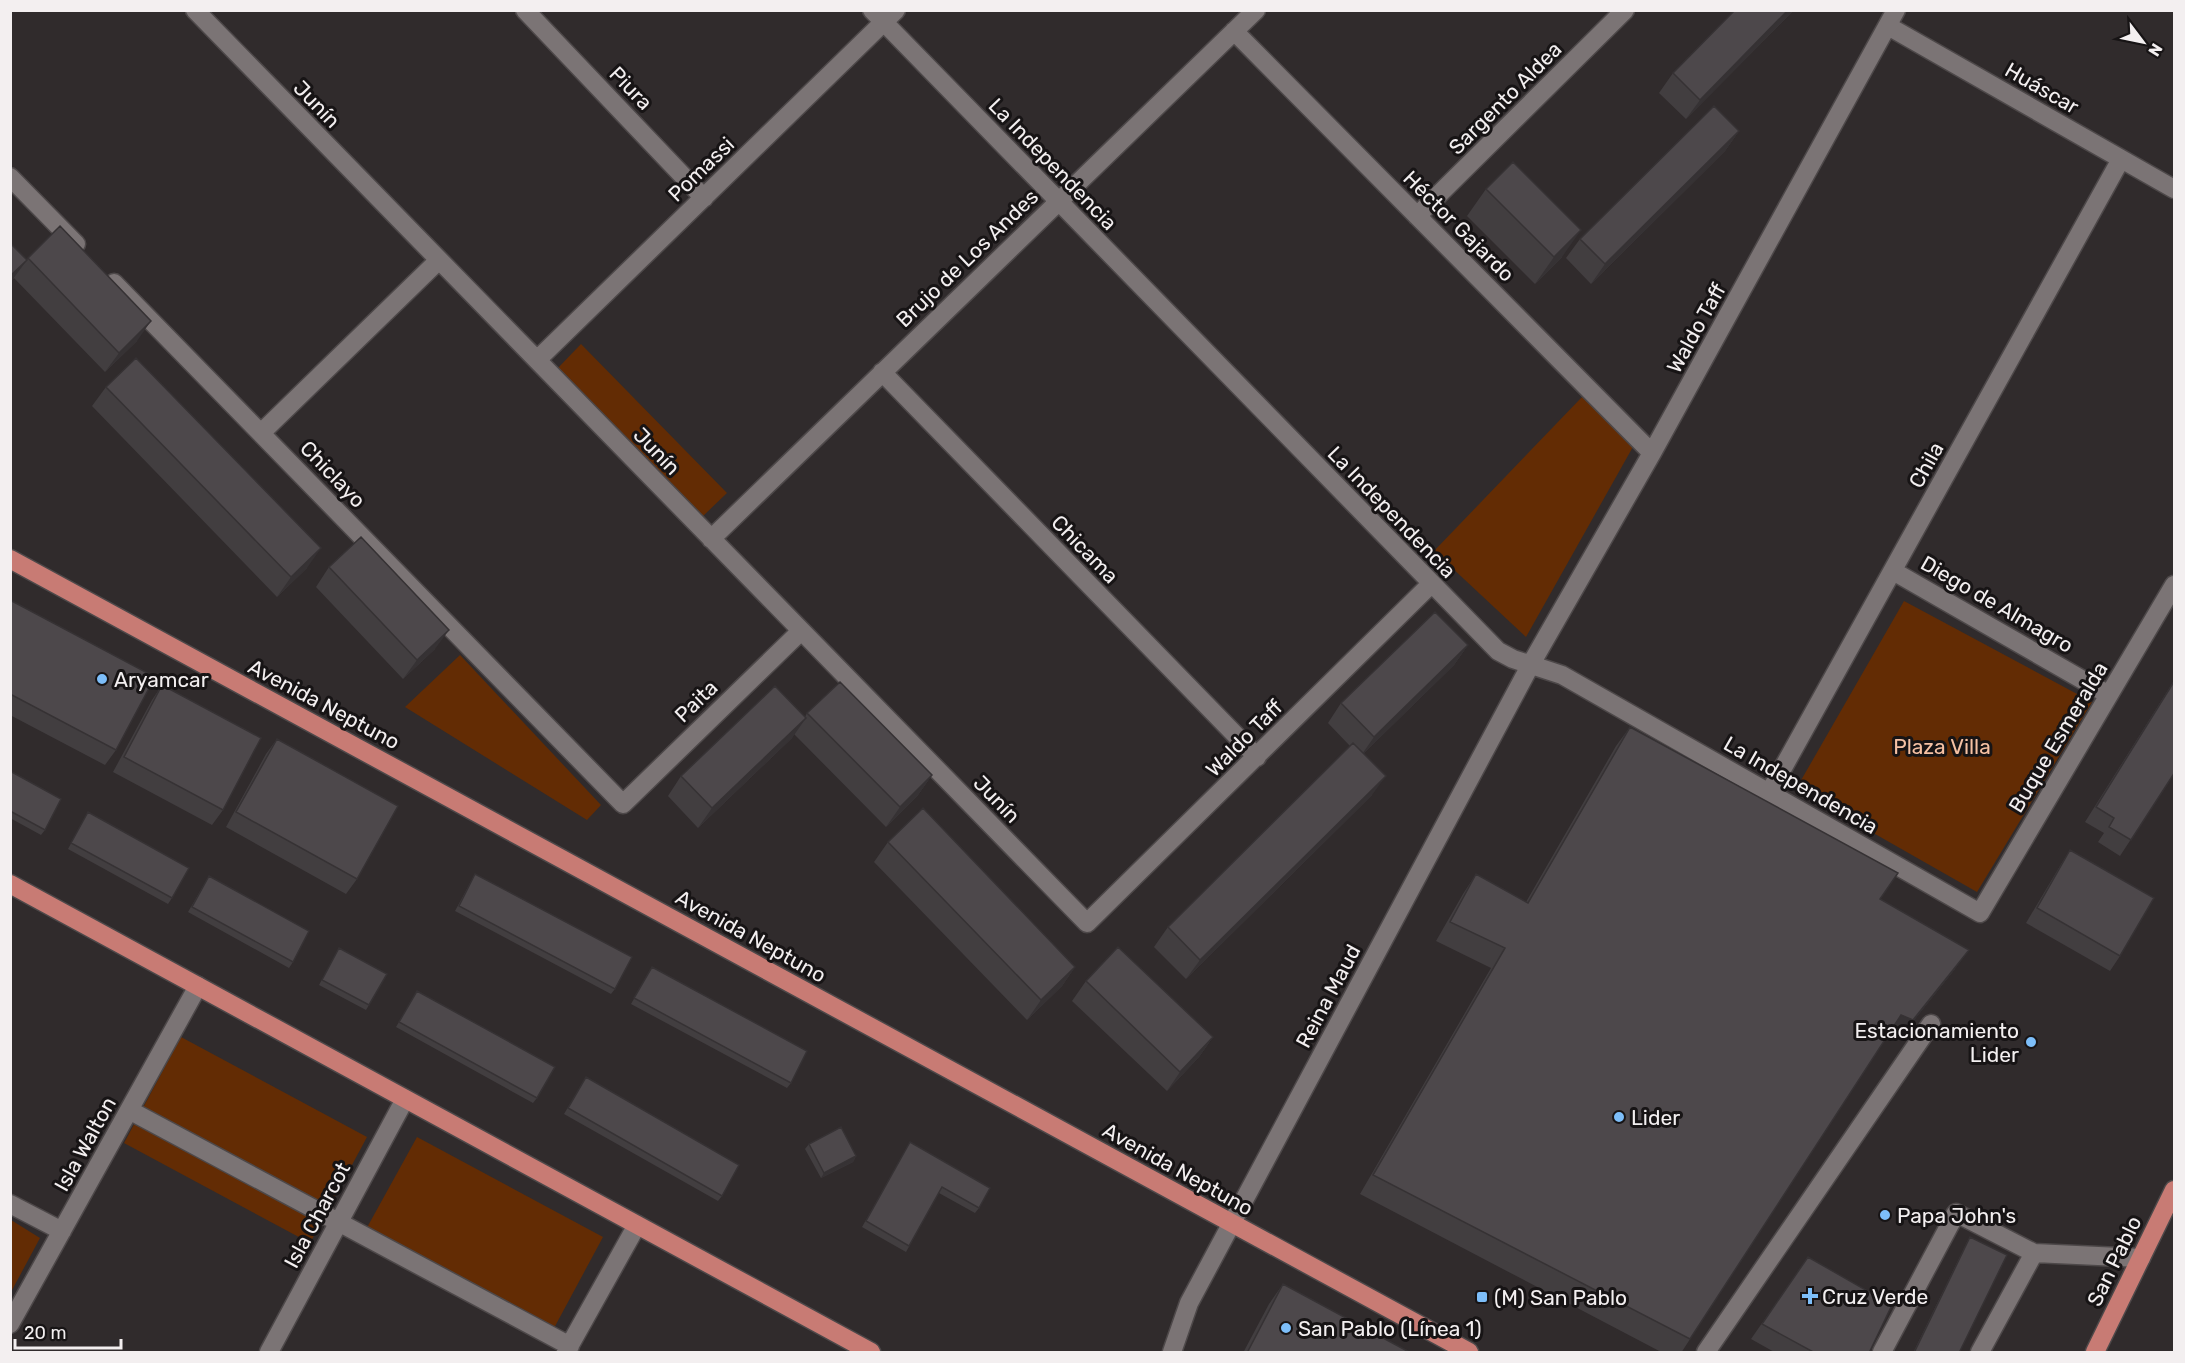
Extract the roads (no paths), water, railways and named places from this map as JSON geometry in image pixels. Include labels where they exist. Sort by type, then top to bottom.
[{"type":"main road","name":"Avenida Neptuno","points":[[10,559],[1469,1353]]},
{"type":"main road","points":[[10,884],[871,1353]]},
{"type":"main road","name":"San Pablo","points":[[2095,1353],[2175,1190]]},
{"type":"street","name":"Junín","points":[[195,10],[1087,923]]},
{"type":"street","name":"Piura","points":[[525,10],[704,198]]},
{"type":"street","name":"Brujo de Los Andes","points":[[711,538],[1256,10]]},
{"type":"street","name":"Sargento Aldea","points":[[1418,216],[1625,10]]},
{"type":"street","name":"Pomassi","points":[[537,360],[704,198],[884,14]]},
{"type":"street","name":"La Independencia","points":[[884,14],[1058,202],[1498,651],[1514,659],[1562,675],[1980,913]]},
{"type":"street","name":"Huáscar","points":[[1892,18],[2121,159],[2175,189]]},
{"type":"street","name":"Waldo Taff","points":[[1531,664],[1652,453],[1892,18]]},
{"type":"street","name":"Héctor Gajardo","points":[[1234,32],[1652,453]]},
{"type":"street","name":"Chila","points":[[1769,793],[2121,159]]},
{"type":"street","points":[[10,177],[86,254]]},
{"type":"street","points":[[261,433],[439,260]]},
{"type":"street","name":"Chiclayo","points":[[102,271],[623,804]]},
{"type":"street","name":"Chicama","points":[[882,372],[1257,757]]},
{"type":"street","name":"Diego de Almagro","points":[[1893,571],[2109,695]]},
{"type":"street","name":"Waldo Taff","points":[[1087,923],[1431,584]]},
{"type":"street","name":"Buque Esmeralda","points":[[1980,913],[2175,585]]},
{"type":"street","name":"Paita","points":[[623,804],[801,631]]},
{"type":"street","name":"Reina Maud","points":[[1172,1353],[1190,1303],[1531,664]]},
{"type":"street","name":"Isla Walton","points":[[10,1324],[198,986]]},
{"type":"street","points":[[1706,1353],[1931,1024]]},
{"type":"street","name":"Isla Charcot","points":[[269,1353],[405,1099]]},
{"type":"street","points":[[129,1110],[339,1222],[568,1349],[636,1225]]},
{"type":"street","points":[[10,1203],[62,1231]]},
{"type":"street","points":[[1882,1353],[1956,1213],[2034,1254],[2141,1258]]},
{"type":"street","points":[[1980,1353],[2034,1254]]},
{"type":"place","name":"Aryamcar","points":[[102,679]]},
{"type":"place","name":"Estacionamiento Lider","points":[[2031,1042]]},
{"type":"place","name":"Lider","points":[[1619,1117]]},
{"type":"place","name":"Papa John's","points":[[1885,1215]]},
{"type":"place","name":"Cruz Verde","points":[[1810,1296]]},
{"type":"place","name":"(M) San Pablo","points":[[1482,1297]]},
{"type":"place","name":"San Pablo (Línea 1)","points":[[1286,1328]]},
{"type":"park label","name":"Plaza Villa","points":[[1942,746]]}]
